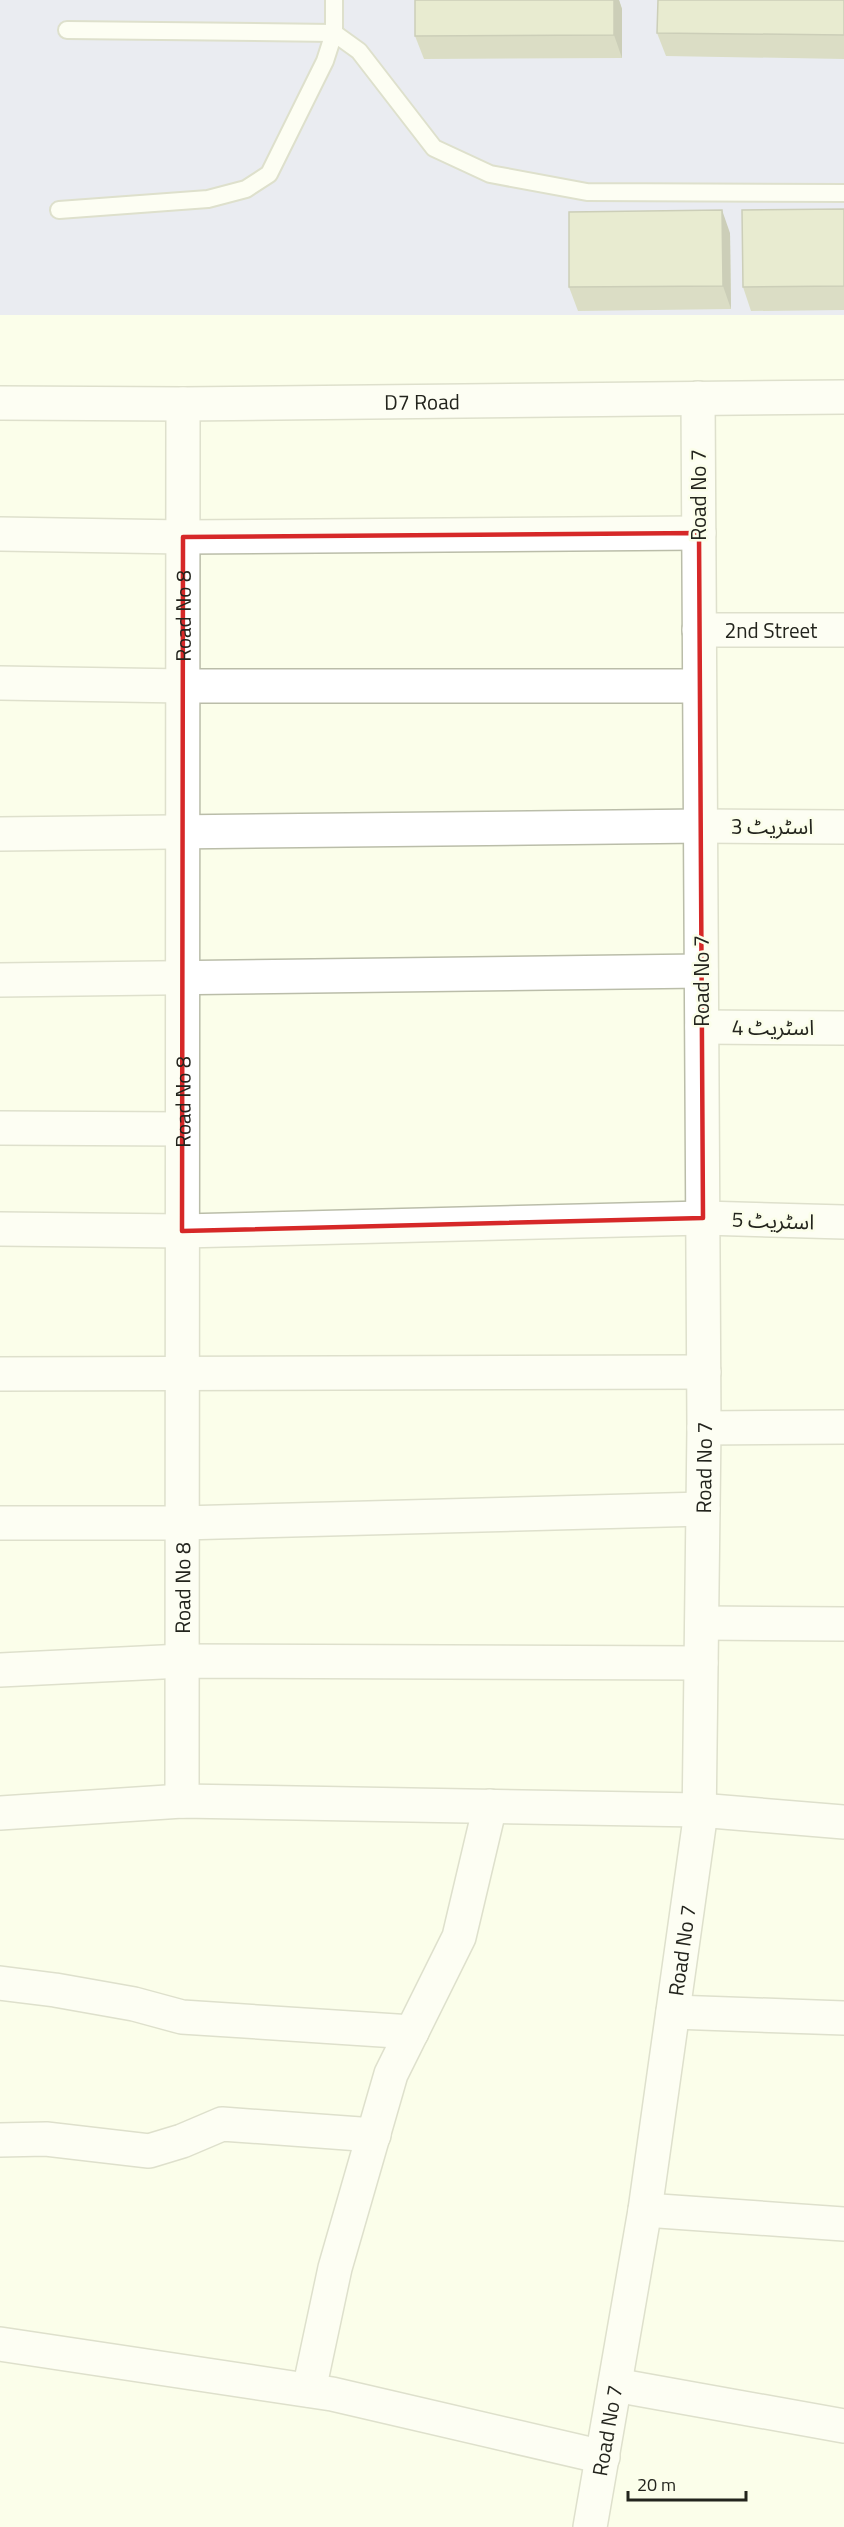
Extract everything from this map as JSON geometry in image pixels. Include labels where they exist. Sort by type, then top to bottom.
[{"type":"street","name":"D7 Road","points":[[0,403],[183,404],[844,397]]},
{"type":"street","name":"Road No 7","points":[[590,2527],[645,2210],[699,1810],[704,1372],[698,398]]},
{"type":"street","name":"Road No 8","points":[[182,1801],[183,404]]},
{"type":"street","points":[[0,534],[183,537],[699,533]]},
{"type":"street","name":"2nd Street","points":[[699,630],[844,630]]},
{"type":"street","points":[[0,683],[183,686],[699,686]]},
{"type":"street","name":"اسٹریٹ 3","points":[[0,834],[700,825],[844,827]]},
{"type":"street","points":[[0,980],[701,971]]},
{"type":"street","name":"اسٹریٹ 4","points":[[702,1027],[844,1028]]},
{"type":"street","points":[[0,1128],[182,1129]]},
{"type":"street","name":"اسٹریٹ 5","points":[[0,1229],[182,1231],[703,1218],[844,1222]]},
{"type":"street","points":[[0,1374],[704,1372]]},
{"type":"street","points":[[704,1428],[844,1427]]},
{"type":"street","points":[[0,1522],[182,1524],[703,1509]]},
{"type":"street","points":[[702,1623],[844,1624]]},
{"type":"street","points":[[0,1670],[182,1661],[701,1663]]},
{"type":"street","points":[[0,1813],[182,1801],[699,1810],[844,1822]]},
{"type":"street","points":[[309,2390],[335,2268],[391,2074],[459,1937],[490,1806]]},
{"type":"street","points":[[0,1983],[112,2000],[182,2017],[240,2023],[412,2032]]},
{"type":"street","points":[[673,2012],[844,2018]]},
{"type":"street","points":[[0,2140],[46,2139],[149,2151],[222,2124],[374,2135]]},
{"type":"street","points":[[645,2210],[844,2224]]},
{"type":"street","points":[[0,2344],[309,2390],[603,2457]]},
{"type":"street","points":[[615,2385],[844,2426]]},
{"type":"lane","points":[[59,210],[208,199],[246,189],[269,174],[326,61],[334,33],[334,0]]},
{"type":"lane","points":[[67,30],[334,33],[359,51],[434,148],[490,174],[587,192],[844,193]]},
{"type":"highlighted area","points":[[699,533],[703,1218],[182,1231],[183,537]]},
{"type":"shaded area","points":[[0,0],[844,0],[844,315],[0,315]]},
{"type":"building","points":[[415,0],[614,0],[614,35],[415,36]]},
{"type":"building","points":[[658,0],[844,0],[844,35],[657,33]]},
{"type":"building","points":[[844,209],[844,286],[743,287],[742,210]]},
{"type":"building","points":[[722,210],[723,286],[569,287],[569,212]]}]
